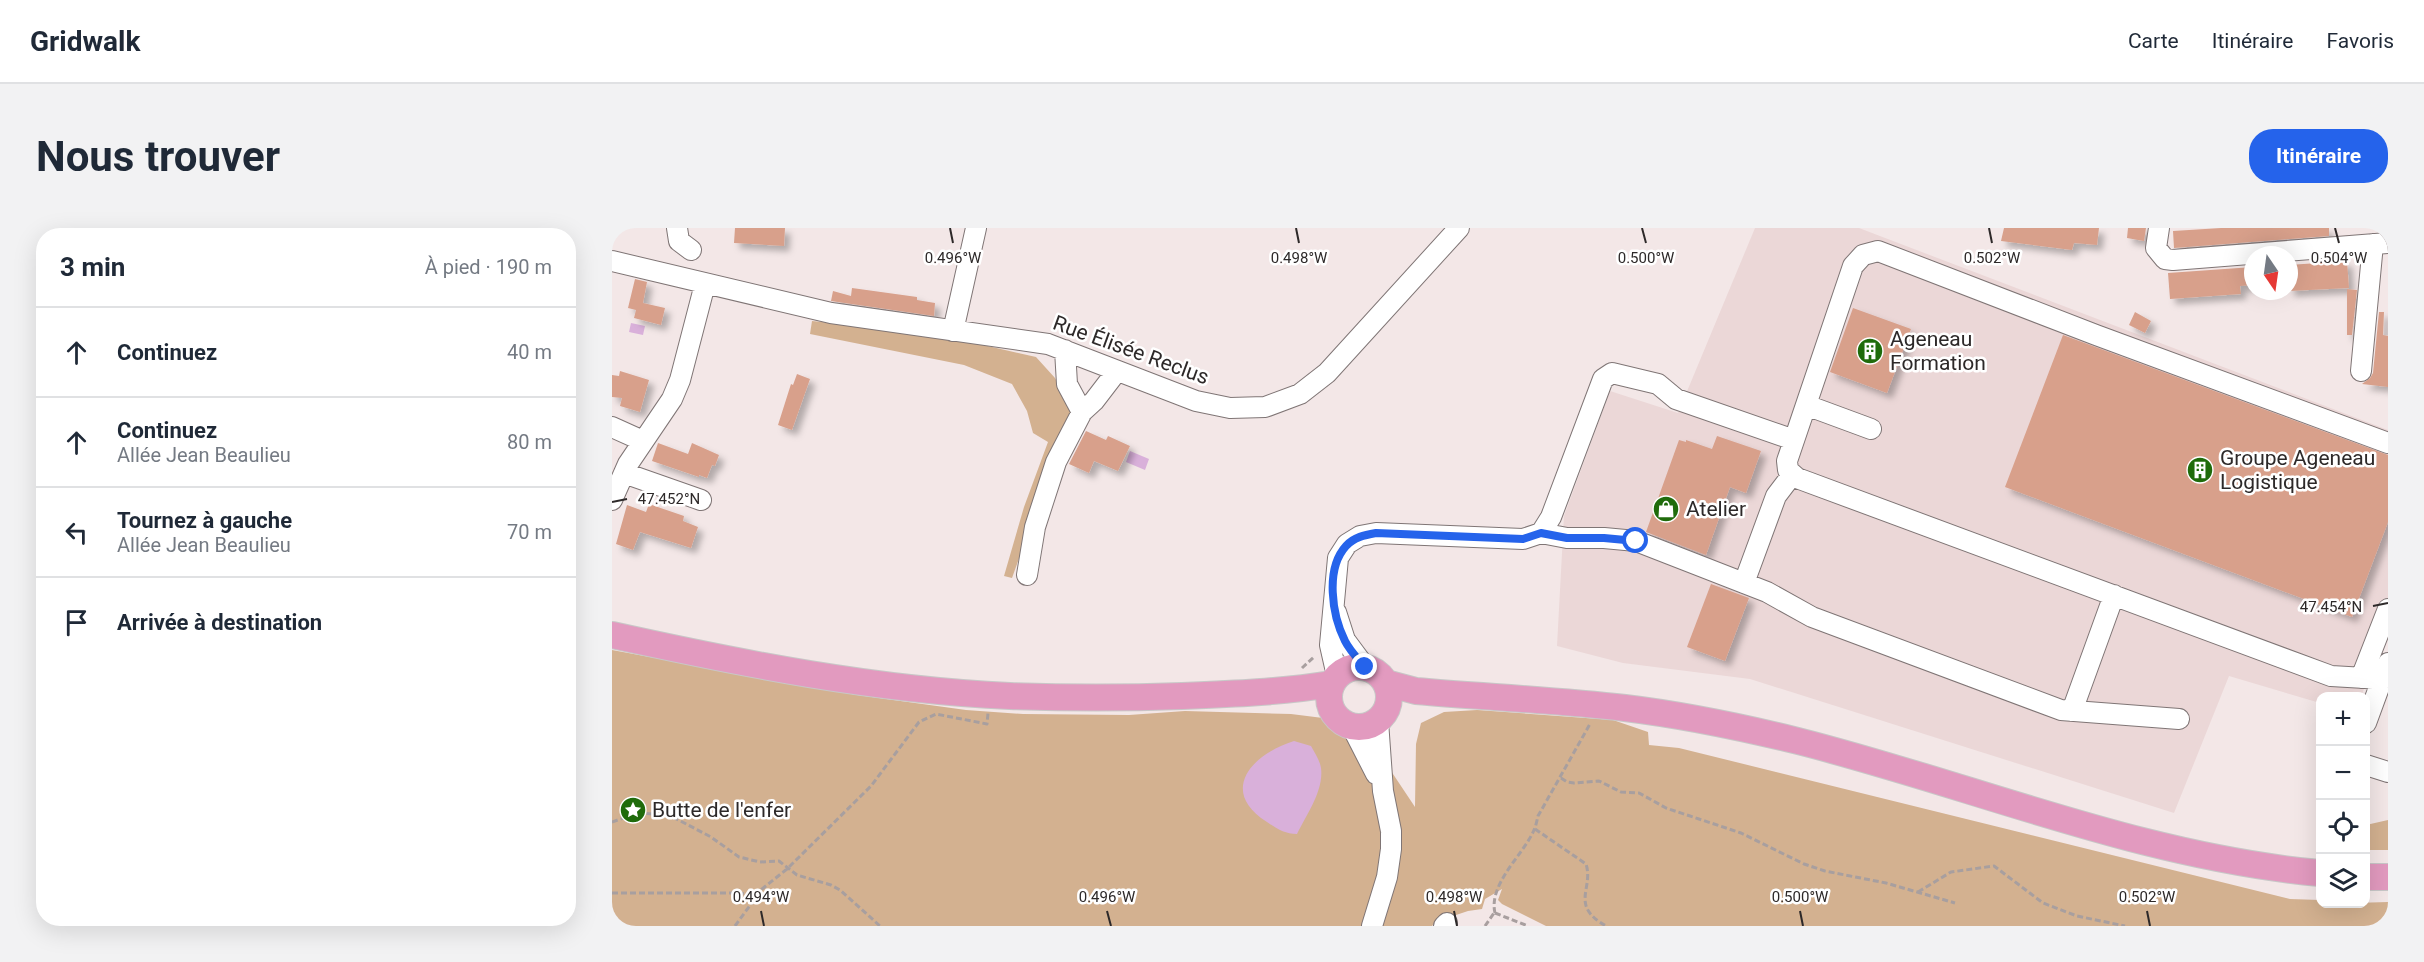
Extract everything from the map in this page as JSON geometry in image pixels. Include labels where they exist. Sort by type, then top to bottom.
[{"type":"main road","points":[[612,636],[694,654],[798,672],[899,686],[988,694],[1093,698],[1231,694],[1334,680],[1355,667],[1365,667],[1381,675],[1386,683],[1389,692],[1382,715]]},
{"type":"main road","points":[[1334,680],[1329,702],[1331,710],[1336,718],[1352,727],[1361,727],[1382,715],[1415,702],[1471,696]]},
{"type":"main road","points":[[1386,683],[1416,691],[1553,702],[1595,712],[1698,720],[1796,741],[2099,830],[2183,851],[2252,865],[2316,873]]},
{"type":"main road","points":[[1231,694],[1301,702],[1331,710]]},
{"type":"main road","points":[[2370,877],[2388,878]]},
{"type":"street","points":[[677,228],[679,241],[691,250]]},
{"type":"street","points":[[953,331],[976,228]]},
{"type":"street","name":"Rue Élisée Reclus","points":[[612,261],[831,313],[1048,344],[1196,401],[1230,408],[1265,407],[1300,394],[1327,373],[1460,228]]},
{"type":"street","points":[[2159,228],[2156,248],[2165,259],[2173,260],[2374,240],[2361,371]]},
{"type":"street","points":[[1792,475],[1787,460],[1852,266],[1863,255],[1878,251],[2096,335],[2388,443]]},
{"type":"street","points":[[612,500],[624,473],[643,441],[672,399],[680,380],[705,284]]},
{"type":"street","points":[[1065,350],[1066,384],[1082,412]]},
{"type":"street","points":[[1027,575],[1035,527],[1056,462],[1082,412],[1094,401],[1117,371]]},
{"type":"street","points":[[1541,533],[1551,517],[1603,379],[1612,374],[1658,384],[1676,399],[1794,440]]},
{"type":"street","points":[[1806,405],[1871,429]]},
{"type":"street","points":[[612,427],[643,441]]},
{"type":"street","points":[[624,473],[701,500]]},
{"type":"street","points":[[1744,584],[1776,496],[1792,475]]},
{"type":"street","points":[[1792,475],[2331,676],[2361,678],[2385,671]]},
{"type":"street","points":[[1334,680],[1330,645],[1334,575],[1338,558],[1347,544],[1360,536],[1376,533],[1523,539],[1541,533],[1567,538],[1636,541],[1767,592],[1812,617],[2061,710],[2179,719]]},
{"type":"street","points":[[2072,711],[2114,595]]},
{"type":"street","points":[[1334,603],[1345,640],[1365,667]]},
{"type":"street","points":[[2361,678],[2388,609]]},
{"type":"street","points":[[2370,712],[2385,671]]},
{"type":"street","points":[[1382,715],[1383,791]]},
{"type":"street","points":[[1352,727],[1367,753],[1383,791],[1389,813],[1391,849],[1386,877],[1371,925]]},
{"type":"street","points":[[2370,766],[2388,772]]},
{"type":"path","points":[[735,926],[755,896],[787,869],[871,786],[919,722],[936,714],[987,724],[988,694]]},
{"type":"path","points":[[1494,902],[1509,867],[1535,829],[1538,816],[1561,778],[1595,712]]},
{"type":"path","points":[[1561,778],[1574,783],[1599,781],[1621,792],[1640,793],[1666,808],[1741,833],[1804,864],[1825,871],[1886,883],[1955,903]]},
{"type":"path","points":[[612,822],[638,813],[669,815],[711,837],[739,857],[760,862],[779,861],[797,875],[831,885],[880,926]]},
{"type":"path","points":[[1535,829],[1586,864],[1588,872],[1583,897],[1593,916],[1606,926]]},
{"type":"path","points":[[1918,892],[1951,872],[1994,866],[2043,903],[2077,916],[2125,926]]},
{"type":"path","points":[[612,893],[740,893],[755,896]]},
{"type":"path","points":[[1485,926],[1495,913],[1494,902],[1490,894]]},
{"type":"path","points":[[1495,913],[1528,926]]},
{"type":"shaded area","points":[[1755,228],[1859,228],[2388,430],[2388,633],[2363,692],[2316,692],[2316,702],[2229,676],[2174,813],[1750,679],[1623,663],[1557,646],[1564,516],[1610,391],[1678,413]]},
{"type":"shaded area","points":[[812,321],[892,329],[966,341],[1036,357],[1055,378],[1074,415],[1056,455],[1012,578],[1004,576],[1024,507],[1048,442],[1033,433],[1027,411],[1012,384],[964,365],[810,334]]},
{"type":"shaded area","points":[[631,323],[645,326],[643,335],[629,332]]},
{"type":"shaded area","points":[[1130,451],[1149,459],[1145,470],[1126,462]]},
{"type":"shaded area","points":[[612,650],[857,695],[966,710],[1023,714],[1129,715],[1185,711],[1291,714],[1339,720],[1360,733],[1375,747],[1415,807],[1416,744],[1421,723],[1444,712],[1477,710],[1613,720],[1648,732],[1649,745],[1679,748],[2290,899],[2316,900],[2316,908],[2370,908],[2370,903],[2388,902],[2388,926],[1546,926],[1502,904],[1498,900],[1502,889],[1485,899],[1482,909],[1468,911],[1435,922],[1432,926],[612,926]]},
{"type":"shaded area","points":[[1294,741],[1311,746],[1321,768],[1320,785],[1297,834],[1278,829],[1252,810],[1245,798],[1243,786],[1246,775],[1254,764],[1265,755]]},
{"type":"shaded area","points":[[2388,820],[2388,850],[2370,850],[2370,824]]},
{"type":"building","points":[[735,228],[785,228],[784,246],[734,243]]},
{"type":"building","points":[[2004,228],[2099,228],[2097,245],[2074,243],[2072,250],[2001,241]]},
{"type":"building","points":[[2128,228],[2146,228],[2144,241],[2127,238]]},
{"type":"building","points":[[2221,228],[2329,228],[2329,236],[2174,248],[2173,231]]},
{"type":"building","points":[[2347,261],[2349,288],[2298,291],[2298,264]]},
{"type":"building","points":[[2244,268],[2244,286],[2240,286],[2241,294],[2170,299],[2168,273]]},
{"type":"building","points":[[635,279],[647,282],[643,303],[665,308],[661,325],[634,318],[636,310],[628,308]]},
{"type":"building","points":[[852,288],[917,297],[917,300],[935,303],[934,316],[831,301],[833,291],[851,296]]},
{"type":"building","points":[[2347,289],[2357,290],[2352,335],[2347,335]]},
{"type":"building","name":"Ageneau Formation","points":[[1853,308],[1911,329],[1887,393],[1830,372]]},
{"type":"building","points":[[2135,312],[2151,321],[2145,333],[2129,325]]},
{"type":"building","points":[[2379,312],[2384,312],[2383,335],[2388,336],[2388,387],[2362,384],[2373,373]]},
{"type":"building","name":"Groupe Ageneau Logistique","points":[[2063,335],[2388,455],[2388,522],[2352,617],[2005,487]]},
{"type":"building","points":[[620,371],[649,380],[640,412],[620,406],[622,398],[612,397],[612,375],[619,376]]},
{"type":"building","points":[[797,374],[810,379],[792,430],[778,425],[791,384],[793,385]]},
{"type":"building","points":[[1086,431],[1106,440],[1108,436],[1130,446],[1118,471],[1094,461],[1089,473],[1069,464]]},
{"type":"building","points":[[1717,436],[1761,451],[1746,493],[1730,487],[1706,555],[1646,532],[1679,440],[1686,442],[1686,440],[1712,449]]},
{"type":"building","points":[[658,443],[688,454],[692,443],[719,455],[707,478],[699,475],[699,477],[652,461]]},
{"type":"building","points":[[649,504],[684,516],[683,521],[698,527],[691,548],[640,532],[633,550],[616,544],[627,505],[646,512]]},
{"type":"building","points":[[1711,584],[1749,598],[1725,661],[1687,647]]},
{"type":"place","name":"Ageneau Formation","points":[[1870,351]]},
{"type":"place","name":"Groupe Ageneau Logistique","points":[[2200,470]]},
{"type":"place","name":"Atelier","points":[[1666,509]]},
{"type":"place","name":"Butte de l'enfer","points":[[633,810]]},
{"type":"route","points":[[1365,667],[1345,640],[1334,603],[1334,575],[1338,558],[1347,544],[1360,536],[1376,533],[1523,539],[1541,533],[1567,538],[1636,541]]}]
